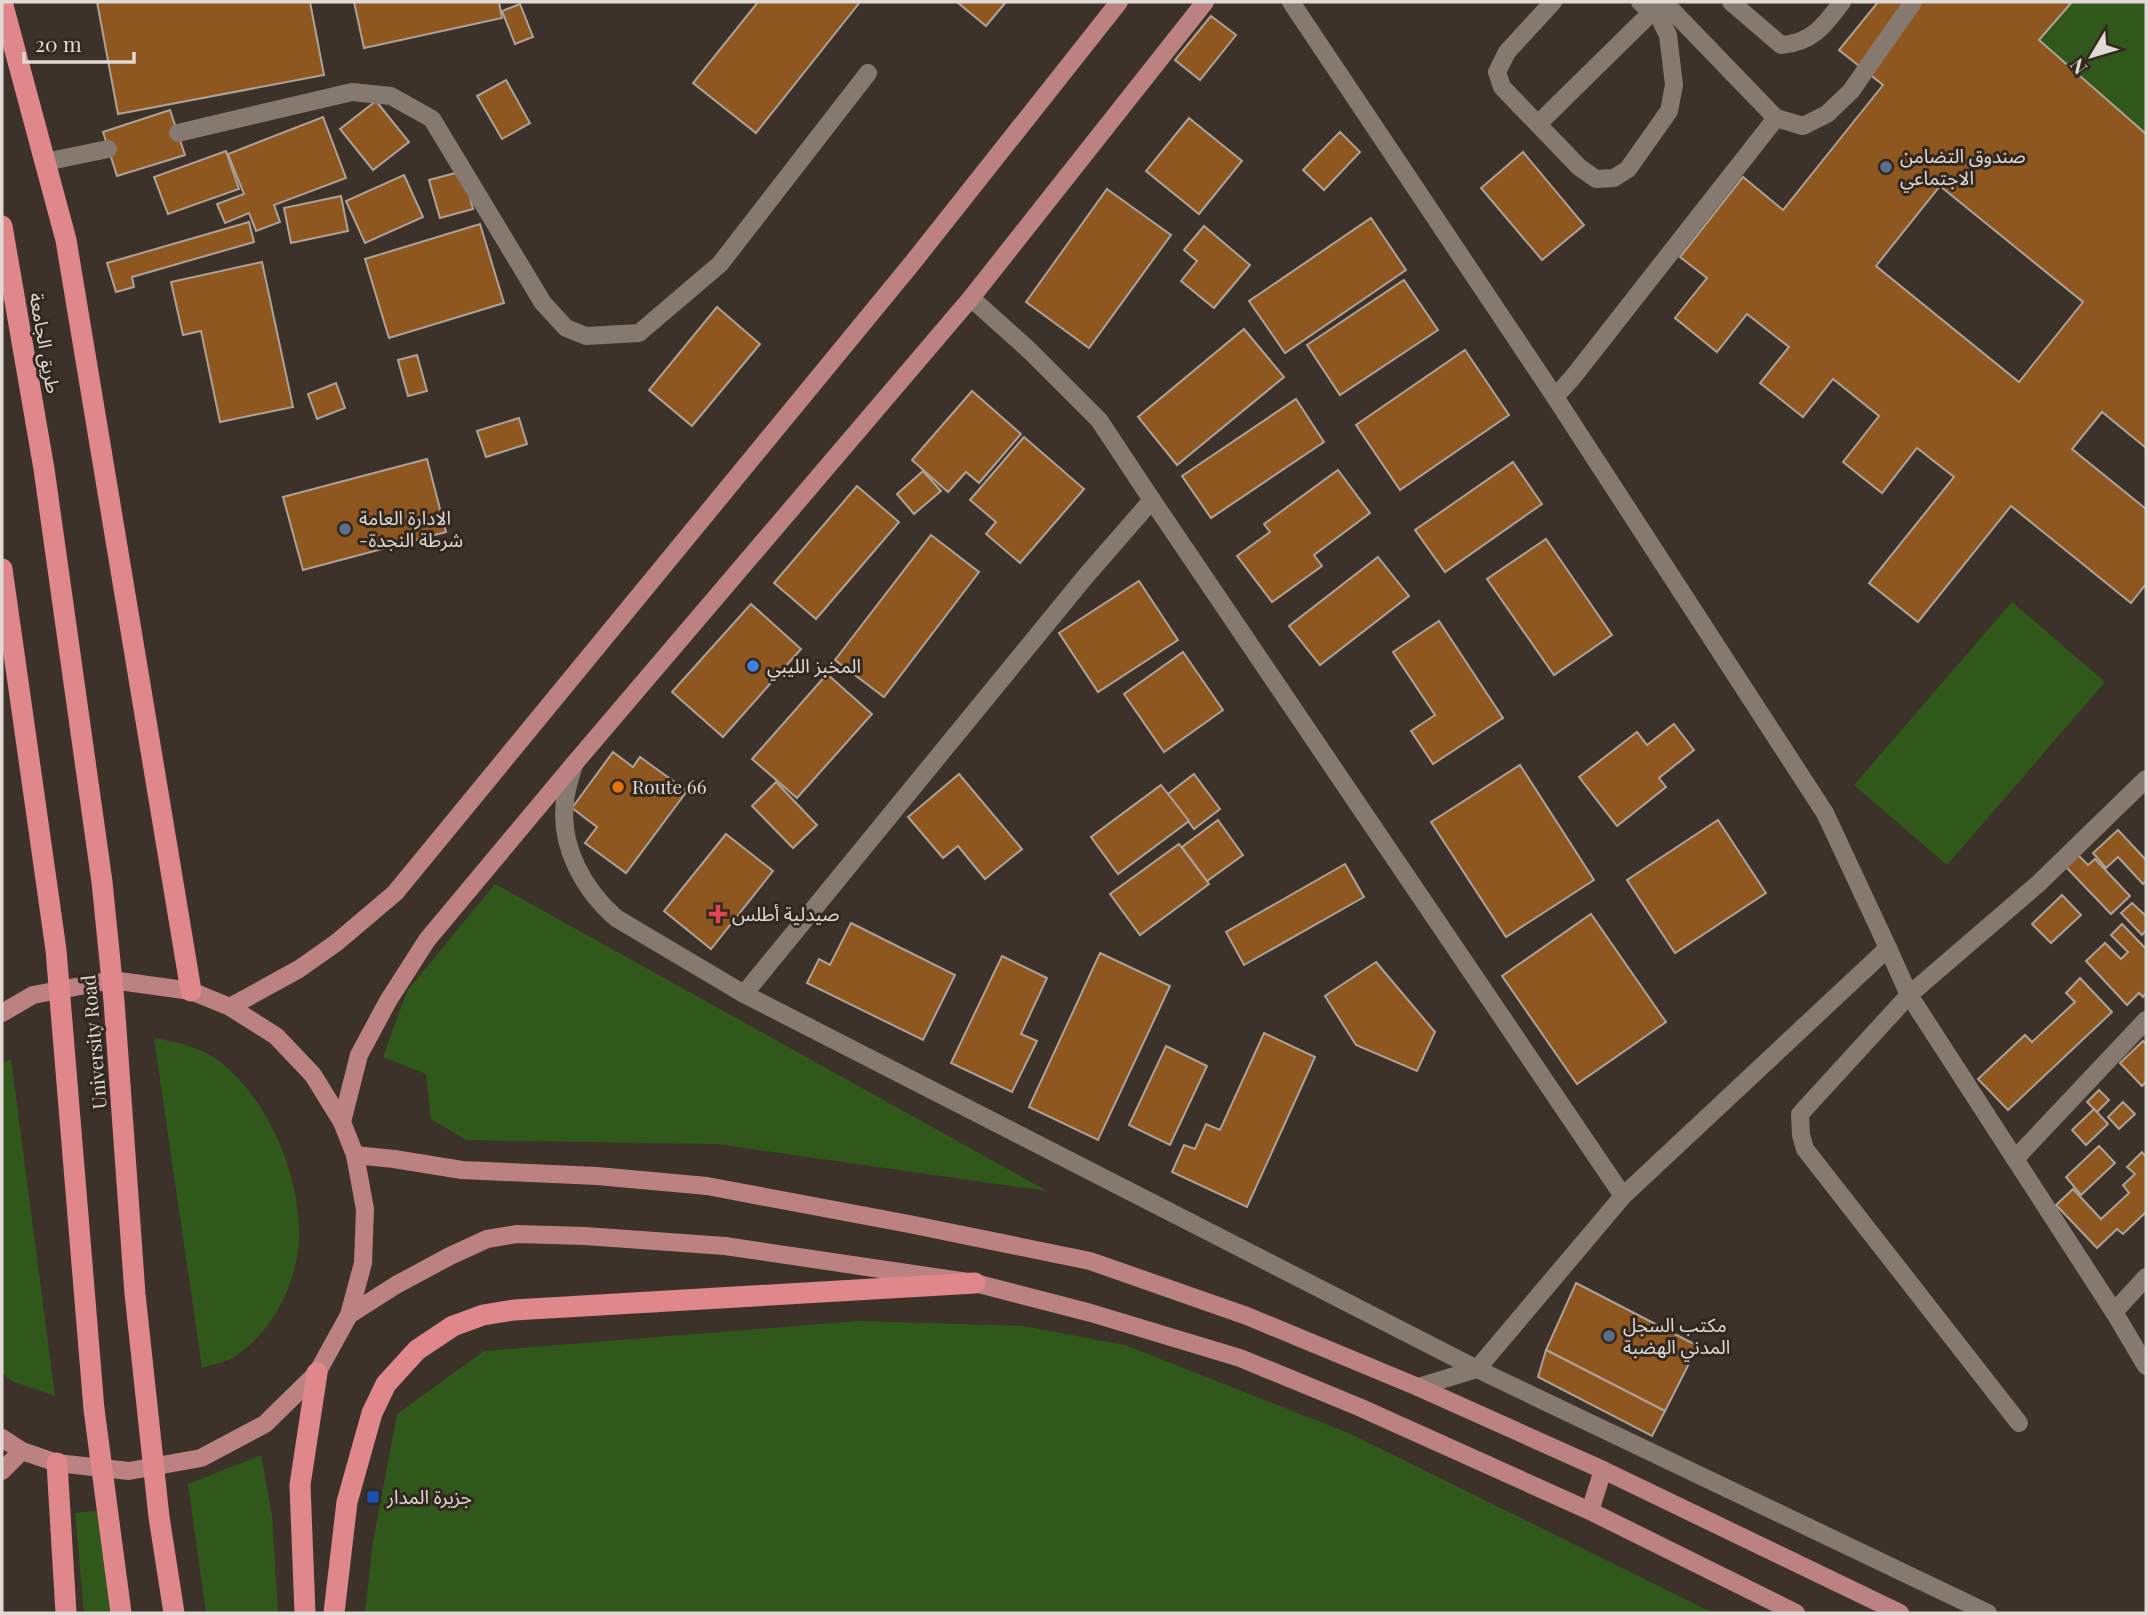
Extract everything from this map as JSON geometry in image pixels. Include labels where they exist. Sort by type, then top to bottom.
[{"type":"highway","points":[[2,2],[66,240],[191,991]]},
{"type":"highway","name":"طريق الجامعة","points":[[2,226],[44,469]]},
{"type":"highway","name":"University Road","points":[[44,469],[102,882],[114,1001],[135,1294],[159,1517],[174,1613]]},
{"type":"highway","name":"University Road","points":[[2,569],[55,950],[94,1409],[121,1613]]},
{"type":"highway","points":[[334,1613],[347,1502],[372,1413],[386,1384],[416,1350],[453,1326],[483,1315],[514,1310],[975,1283]]},
{"type":"highway","points":[[305,1613],[300,1485],[317,1373]]},
{"type":"highway","points":[[57,1463],[66,1613]]},
{"type":"main road","points":[[230,1007],[299,969],[336,943],[395,893],[914,261],[1119,2]]},
{"type":"main road","points":[[342,1122],[359,1055],[427,940],[971,298],[1205,2]]},
{"type":"main road","points":[[2,1013],[33,995],[112,980],[191,991],[230,1007],[276,1036],[313,1075],[342,1122],[355,1156],[365,1209],[363,1263],[349,1315],[317,1373],[265,1424],[201,1458],[129,1471],[57,1463],[22,1451],[2,1438]]},
{"type":"main road","points":[[355,1156],[462,1170],[597,1176],[706,1186],[1090,1261],[1247,1315],[1418,1387],[1604,1470],[1900,1613]]},
{"type":"main road","points":[[349,1315],[396,1285],[450,1256],[487,1240],[517,1234],[725,1246],[975,1283],[1091,1313],[1240,1358],[1590,1511],[1796,1613]]},
{"type":"main road","points":[[2,1471],[22,1451]]},
{"type":"main road","points":[[1590,1511],[1604,1470]]},
{"type":"street","points":[[1291,2],[1555,397],[1825,813],[1909,995],[2114,1312],[2146,1366]]},
{"type":"street","points":[[1553,2],[1507,52],[1497,72],[1502,86],[1579,167],[1596,179],[1614,178],[1628,169],[1669,111],[1674,85],[1668,35],[1654,4]]},
{"type":"street","points":[[1731,2],[1781,45],[1797,44],[1814,34],[1842,2]]},
{"type":"street","points":[[1654,4],[1776,118],[1803,126],[1827,114],[1851,91],[1913,2]]},
{"type":"street","points":[[1538,124],[1654,4]]},
{"type":"street","points":[[178,132],[352,92],[391,96],[432,119],[543,303],[566,328],[586,336],[639,333],[720,264],[868,73]]},
{"type":"street","points":[[1555,397],[1776,118]]},
{"type":"street","points":[[45,162],[108,149]]},
{"type":"street","points":[[971,298],[1030,351],[1099,420],[1623,1196]]},
{"type":"street","points":[[744,994],[1085,577],[1153,499]]},
{"type":"street","points":[[574,764],[565,802],[565,834],[584,880],[602,906],[616,918],[744,994],[1477,1369],[1987,1613]]},
{"type":"street","points":[[2019,1423],[1805,1149],[1800,1114],[1909,995],[2039,883],[2146,779]]},
{"type":"street","points":[[1418,1387],[1477,1369],[1623,1196],[1888,948]]},
{"type":"street","points":[[2015,1159],[2146,1020]]},
{"type":"street","points":[[2114,1312],[2146,1277]]},
{"type":"green space","points":[[2072,2],[2146,2],[2146,134],[2039,40]]},
{"type":"green space","points":[[2012,602],[2105,682],[1947,865],[1854,785]]},
{"type":"green space","points":[[495,884],[1047,1191],[716,1144],[466,1140],[431,1119],[426,1074],[383,1057],[407,991]]},
{"type":"green space","points":[[154,1038],[204,1052],[236,1076],[252,1095],[277,1137],[293,1183],[297,1207],[299,1230],[295,1265],[283,1300],[274,1316],[251,1344],[237,1355],[202,1368]]},
{"type":"green space","points":[[11,1059],[55,1396],[12,1381],[2,1373],[2,1064]]},
{"type":"green space","points":[[857,1321],[1023,1326],[1125,1345],[1351,1434],[1713,1613],[365,1613],[373,1542],[397,1414],[484,1351]]},
{"type":"green space","points":[[261,1455],[272,1516],[278,1613],[206,1613],[188,1484]]},
{"type":"green space","points":[[100,1510],[110,1613],[84,1613],[75,1513]]},
{"type":"building","points":[[97,2],[310,2],[324,75],[118,114]]},
{"type":"building","points":[[354,2],[499,2],[502,18],[364,48]]},
{"type":"building","points":[[758,2],[860,2],[756,133],[693,83]]},
{"type":"building","points":[[957,2],[1006,2],[986,26]]},
{"type":"building","points":[[1878,2],[2072,2],[2039,40],[2146,134],[2146,448],[2102,412],[2072,449],[2146,509],[2146,584],[2131,603],[2011,506],[1918,622],[1869,583],[1954,477],[1917,448],[1882,493],[1843,462],[1879,416],[1833,379],[1803,417],[1760,383],[1789,347],[1747,314],[1717,352],[1675,318],[1707,278],[1680,257],[1743,177],[1783,210],[1883,85],[1839,50]],"holes":[[[1940,186],[2083,302],[2019,382],[1876,266]]]},
{"type":"building","points":[[520,4],[533,37],[515,44],[502,11]]},
{"type":"building","points":[[1211,16],[1236,35],[1200,80],[1175,60]]},
{"type":"building","points":[[506,80],[530,123],[502,139],[477,96]]},
{"type":"building","points":[[376,101],[409,142],[373,170],[340,129]]},
{"type":"building","points":[[170,110],[185,155],[117,176],[103,132]]},
{"type":"building","points":[[323,117],[346,178],[274,205],[280,222],[256,231],[249,213],[225,223],[217,204],[244,194],[228,154]]},
{"type":"building","points":[[1189,118],[1242,161],[1199,214],[1146,171]]},
{"type":"building","points":[[1340,132],[1360,152],[1324,190],[1303,170]]},
{"type":"building","points":[[226,151],[239,189],[168,214],[154,177]]},
{"type":"building","points":[[1523,152],[1584,225],[1542,260],[1481,188]]},
{"type":"building","points":[[463,171],[473,209],[440,218],[429,180]]},
{"type":"building","points":[[404,175],[423,217],[365,243],[346,201]]},
{"type":"building","points":[[1107,189],[1171,235],[1089,348],[1026,302]]},
{"type":"building","points":[[341,196],[348,231],[291,243],[284,208]]},
{"type":"building","points":[[1371,218],[1406,270],[1285,353],[1249,301]]},
{"type":"building","points":[[249,222],[254,242],[132,277],[134,287],[116,292],[107,263]]},
{"type":"building","points":[[480,224],[504,303],[389,338],[365,259]]},
{"type":"building","points":[[1204,226],[1250,265],[1214,308],[1181,281],[1197,261],[1184,250]]},
{"type":"building","points":[[262,262],[293,407],[220,422],[201,331],[183,335],[171,282]]},
{"type":"building","points":[[1404,280],[1438,330],[1340,395],[1307,345]]},
{"type":"building","points":[[717,307],[760,344],[692,426],[649,390]]},
{"type":"building","points":[[1244,329],[1284,377],[1177,465],[1138,417]]},
{"type":"building","points":[[1465,350],[1509,415],[1400,490],[1356,425]]},
{"type":"building","points":[[417,355],[427,391],[408,396],[398,360]]},
{"type":"building","points":[[336,383],[345,408],[317,419],[308,394]]},
{"type":"building","points":[[972,391],[1021,434],[979,483],[966,472],[948,492],[912,460]]},
{"type":"building","points":[[1296,399],[1324,442],[1211,518],[1182,476]]},
{"type":"building","points":[[519,418],[527,444],[486,457],[477,431]]},
{"type":"building","points":[[1024,437],[1084,489],[1020,563],[986,534],[996,522],[970,500]]},
{"type":"building","points":[[427,459],[446,532],[303,570],[283,497]]},
{"type":"building","points":[[1513,462],[1542,504],[1445,572],[1415,530]]},
{"type":"building","points":[[1338,470],[1370,513],[1314,555],[1322,566],[1272,602],[1237,556],[1270,532],[1264,524]]},
{"type":"building","points":[[923,471],[941,491],[914,514],[897,494]]},
{"type":"building","points":[[857,486],[899,522],[816,619],[774,583]]},
{"type":"building","points":[[931,535],[979,572],[884,697],[835,660]]},
{"type":"building","points":[[1546,539],[1612,635],[1554,675],[1487,579]]},
{"type":"building","points":[[1378,557],[1409,596],[1320,665],[1289,626]]},
{"type":"building","points":[[1139,581],[1178,640],[1098,692],[1059,633]]},
{"type":"building","points":[[751,604],[801,649],[723,737],[672,692]]},
{"type":"building","points":[[1439,621],[1503,718],[1433,764],[1411,731],[1435,715],[1393,652]]},
{"type":"building","points":[[1183,652],[1223,710],[1164,752],[1124,694]]},
{"type":"building","points":[[827,674],[872,714],[797,798],[752,759]]},
{"type":"building","points":[[1674,724],[1694,750],[1659,778],[1666,787],[1617,826],[1579,777],[1637,732],[1647,745]]},
{"type":"building","points":[[613,752],[633,767],[640,757],[687,791],[626,873],[585,843],[597,827],[572,808]]},
{"type":"building","points":[[1520,765],[1594,880],[1506,937],[1431,822]]},
{"type":"building","points":[[959,774],[1022,849],[985,879],[958,846],[943,858],[908,817]]},
{"type":"building","points":[[1194,774],[1220,809],[1194,829],[1168,794]]},
{"type":"building","points":[[776,782],[817,825],[793,848],[752,806]]},
{"type":"building","points":[[1161,785],[1189,821],[1118,874],[1091,837]]},
{"type":"building","points":[[1218,820],[1243,855],[1207,881],[1182,847]]},
{"type":"building","points":[[1718,820],[1766,893],[1675,953],[1627,880]]},
{"type":"building","points":[[2118,830],[2146,860],[2146,881],[2143,884],[2118,857],[2106,868],[2093,853]]},
{"type":"building","points":[[726,834],[773,871],[711,949],[664,911]]},
{"type":"building","points":[[1179,844],[1209,884],[1140,935],[1110,894]]},
{"type":"building","points":[[2078,855],[2088,865],[2095,859],[2130,896],[2111,914],[2066,867]]},
{"type":"building","points":[[1345,864],[1364,897],[1244,965],[1226,932]]},
{"type":"building","points":[[2062,895],[2081,915],[2051,943],[2032,924]]},
{"type":"building","points":[[2132,903],[2146,916],[2146,930],[2142,935],[2121,913]]},
{"type":"building","points":[[1591,914],[1666,1022],[1577,1084],[1502,976]]},
{"type":"building","points":[[851,923],[955,975],[923,1040],[807,983],[819,959],[830,965]]},
{"type":"building","points":[[2122,924],[2146,949],[2146,993],[2143,997],[2139,993],[2127,1005],[2086,961],[2105,943],[2121,959],[2128,952],[2111,935]]},
{"type":"building","points":[[1100,953],[1170,986],[1098,1140],[1029,1107]]},
{"type":"building","points":[[1002,956],[1047,978],[1021,1034],[1037,1041],[1012,1092],[951,1063]]},
{"type":"building","points":[[1376,962],[1435,1032],[1417,1071],[1356,1045],[1325,996]]},
{"type":"building","points":[[2080,978],[2112,1012],[2008,1110],[1978,1079],[2025,1035],[2032,1042],[2075,1002],[2066,993]]},
{"type":"building","points":[[1264,1033],[1315,1057],[1247,1207],[1172,1172],[1184,1145],[1195,1149],[1206,1124],[1220,1130]]},
{"type":"building","points":[[2143,1041],[2146,1044],[2146,1082],[2142,1086],[2120,1063]]},
{"type":"building","points":[[1166,1046],[1207,1066],[1170,1145],[1129,1125]]},
{"type":"building","points":[[2099,1090],[2109,1100],[2097,1112],[2087,1102]]},
{"type":"building","points":[[2123,1102],[2135,1114],[2119,1129],[2108,1117]]},
{"type":"building","points":[[2094,1109],[2108,1124],[2086,1145],[2072,1130]]},
{"type":"building","points":[[2099,1146],[2115,1163],[2081,1195],[2066,1177]]},
{"type":"building","points":[[2142,1152],[2146,1157],[2146,1212],[2123,1234],[2117,1229],[2097,1248],[2056,1205],[2073,1189],[2101,1219],[2129,1193],[2123,1185],[2135,1174],[2127,1167]]},
{"type":"building","points":[[1576,1283],[1698,1346],[1665,1411],[1546,1350]]},
{"type":"building","points":[[1546,1350],[1665,1411],[1652,1436],[1538,1377]]},
{"type":"place","name":"صندوق التضامن الاجتماعي","points":[[1886,167]]},
{"type":"place","name":"الادارة العامة -شرطة النجدة","points":[[345,529]]},
{"type":"place","name":"المخبز الليبي","points":[[753,666]]},
{"type":"place","name":"Route 66","points":[[618,787]]},
{"type":"place","name":"صيدلية أطلس","points":[[718,914]]},
{"type":"place","name":"مكتب السجل المدني الهضبة","points":[[1609,1336]]},
{"type":"place","name":"جزيرة المدار","points":[[373,1497]]}]
